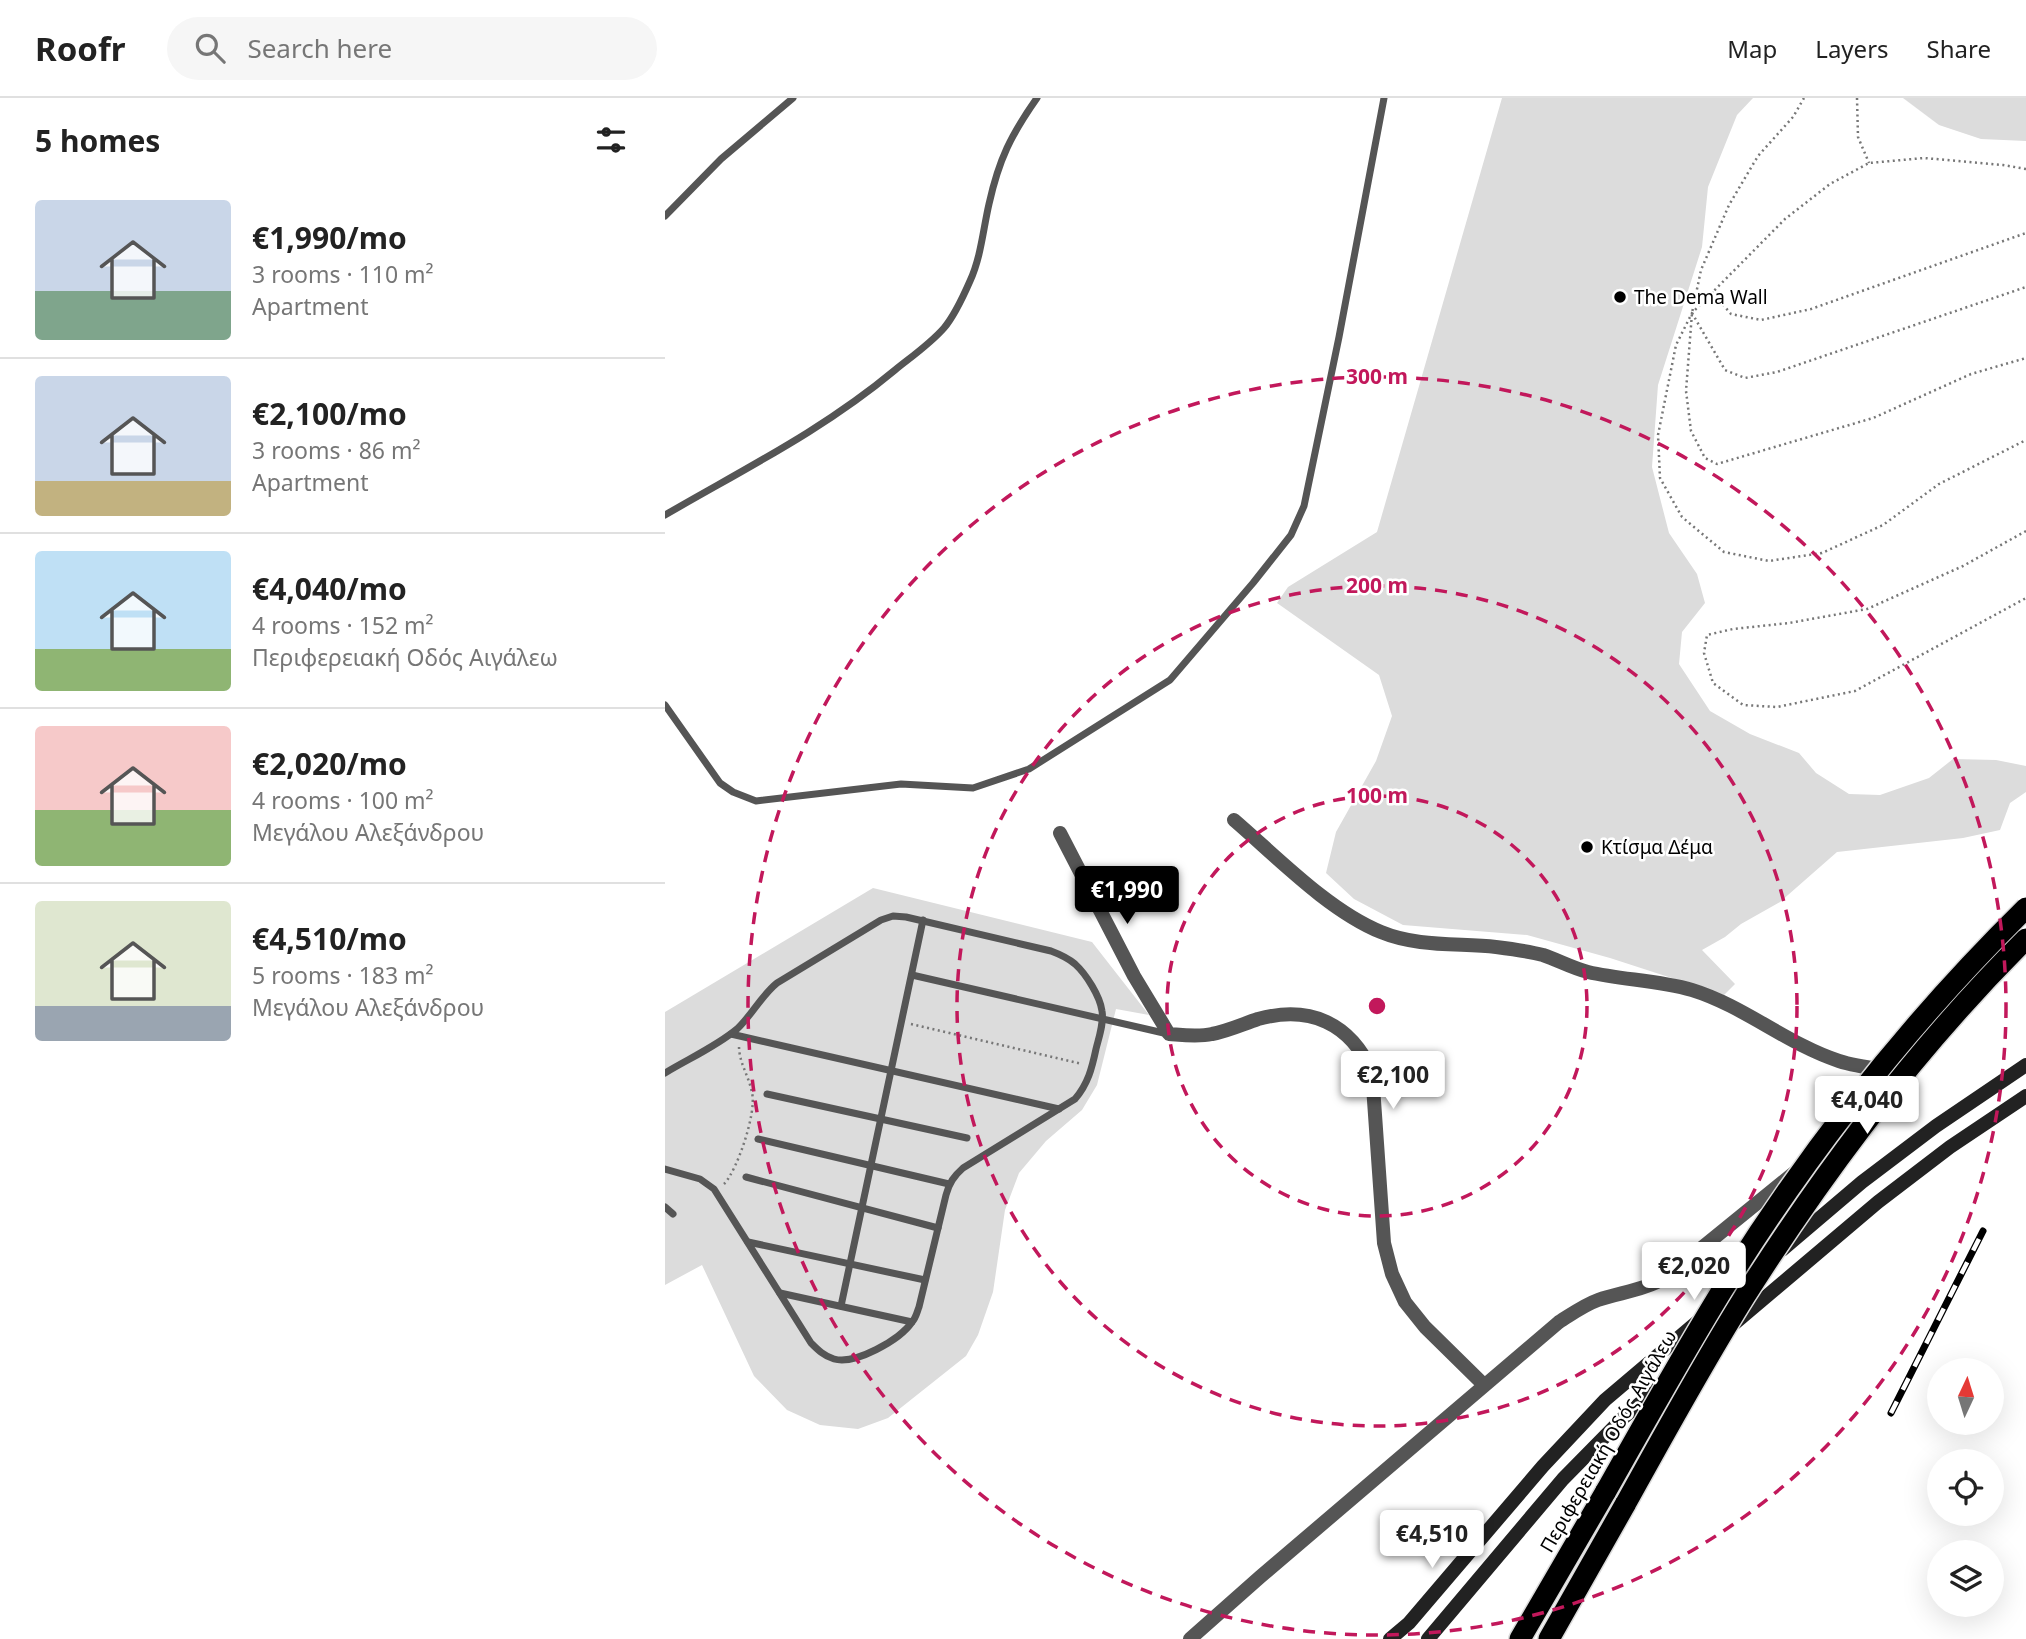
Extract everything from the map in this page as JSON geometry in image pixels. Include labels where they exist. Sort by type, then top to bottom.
[{"type":"highway","name":"Περιφερειακή Οδός Αιγάλεω","points":[[1520,1639],[1727,1284],[1810,1160],[1901,1043],[1948,989],[2026,908]]},
{"type":"highway","points":[[1549,1639],[1746,1294],[1876,1110],[1917,1058],[2026,939]]},
{"type":"main road","points":[[1390,1639],[1409,1623],[1543,1466],[1605,1400],[1862,1182],[1936,1126],[2026,1065]]},
{"type":"main road","points":[[1428,1639],[1563,1479],[1623,1418],[1878,1202],[1951,1147],[2026,1096]]},
{"type":"street","points":[[1191,1639],[1259,1577],[1559,1322],[1580,1308],[1638,1290],[1666,1277],[1913,1076],[1841,1062],[1719,1001],[1693,991],[1590,972],[1522,951],[1413,941],[1382,932],[1352,917],[1327,900],[1234,820]]},
{"type":"street","points":[[1060,833],[1134,976],[1169,1034],[1211,1034],[1260,1019],[1298,1014],[1332,1024],[1352,1039],[1372,1072],[1384,1243],[1392,1274],[1405,1302],[1425,1327],[1484,1385]]},
{"type":"lane","points":[[665,216],[721,159],[793,98]]},
{"type":"lane","points":[[665,514],[774,454],[860,399],[944,327],[972,277],[1005,149],[1037,98]]},
{"type":"lane","points":[[665,705],[720,783],[733,792],[756,801],[901,784],[973,788],[1029,769],[1170,680],[1291,535],[1304,506],[1384,98]]},
{"type":"lane","points":[[665,1073],[731,1034],[778,983],[881,920],[893,916],[923,920],[1064,956],[1075,964],[1102,1009],[1092,1066],[1083,1090],[1075,1099],[955,1175],[949,1184],[919,1307],[912,1322],[900,1334],[865,1356],[843,1361],[820,1353],[811,1343],[714,1189],[700,1179],[665,1169]]},
{"type":"lane","points":[[841,1306],[923,920]]},
{"type":"lane","points":[[912,975],[1169,1034]]},
{"type":"lane","points":[[731,1034],[1059,1109]]},
{"type":"lane","points":[[767,1094],[967,1138]]},
{"type":"lane","points":[[758,1139],[949,1184]]},
{"type":"lane","points":[[746,1177],[938,1228]]},
{"type":"lane","points":[[665,1207],[673,1214]]},
{"type":"lane","points":[[748,1241],[925,1280]]},
{"type":"lane","points":[[780,1293],[912,1322]]},
{"type":"path","points":[[1804,98],[1793,117],[1758,156],[1729,205],[1701,270],[1692,313],[1686,391],[1691,431],[1705,458],[1717,464],[1873,418],[1971,374],[2026,358]]},
{"type":"path","points":[[1857,98],[1859,137],[1869,163]]},
{"type":"path","points":[[2026,169],[1924,158],[1869,163],[1830,184],[1785,219],[1692,313],[1676,345],[1658,435],[1660,478],[1682,517],[1724,552],[1769,561],[1822,553],[1883,525],[1939,484],[2026,440]]},
{"type":"path","points":[[1712,292],[1731,314],[1761,320],[1811,309],[2026,233]]},
{"type":"path","points":[[1692,313],[1725,370],[1745,378],[1777,372],[2026,287]]},
{"type":"path","points":[[2026,531],[1963,566],[1867,609],[1707,635],[1704,653],[1713,683],[1744,705],[1777,707],[1855,691],[2026,598]]},
{"type":"path","points":[[902,1022],[1092,1066]]},
{"type":"path","points":[[714,1189],[721,1186],[732,1173],[753,1110],[752,1091],[739,1056],[740,1035]]},
{"type":"shaded area","points":[[1502,98],[1753,98],[1737,115],[1708,187],[1702,247],[1658,385],[1652,467],[1669,533],[1697,574],[1705,603],[1682,632],[1679,664],[1710,711],[1750,734],[1799,753],[1816,773],[1849,794],[1880,795],[1929,778],[1953,759],[1996,760],[2026,766],[2026,792],[2010,803],[2000,830],[1963,838],[1837,852],[1780,902],[1702,950],[1735,984],[1724,995],[1610,958],[1527,935],[1403,925],[1354,899],[1326,873],[1336,832],[1376,761],[1392,716],[1379,675],[1277,603],[1288,587],[1377,532]]},
{"type":"shaded area","points":[[1903,98],[2026,98],[2026,141],[1981,139],[1939,125]]},
{"type":"shaded area","points":[[873,888],[1092,942],[1149,1015],[1116,1009],[1097,1085],[1082,1110],[1046,1141],[1019,1173],[1005,1210],[993,1292],[978,1335],[966,1356],[888,1418],[858,1429],[820,1425],[787,1410],[754,1376],[702,1265],[665,1285],[665,1012]]},
{"type":"railway","points":[[1891,1413],[1983,1231]]},
{"type":"place","name":"The Dema Wall","points":[[1620,297]]},
{"type":"place","name":"Κτίσμα Δέμα","points":[[1587,847]]}]
